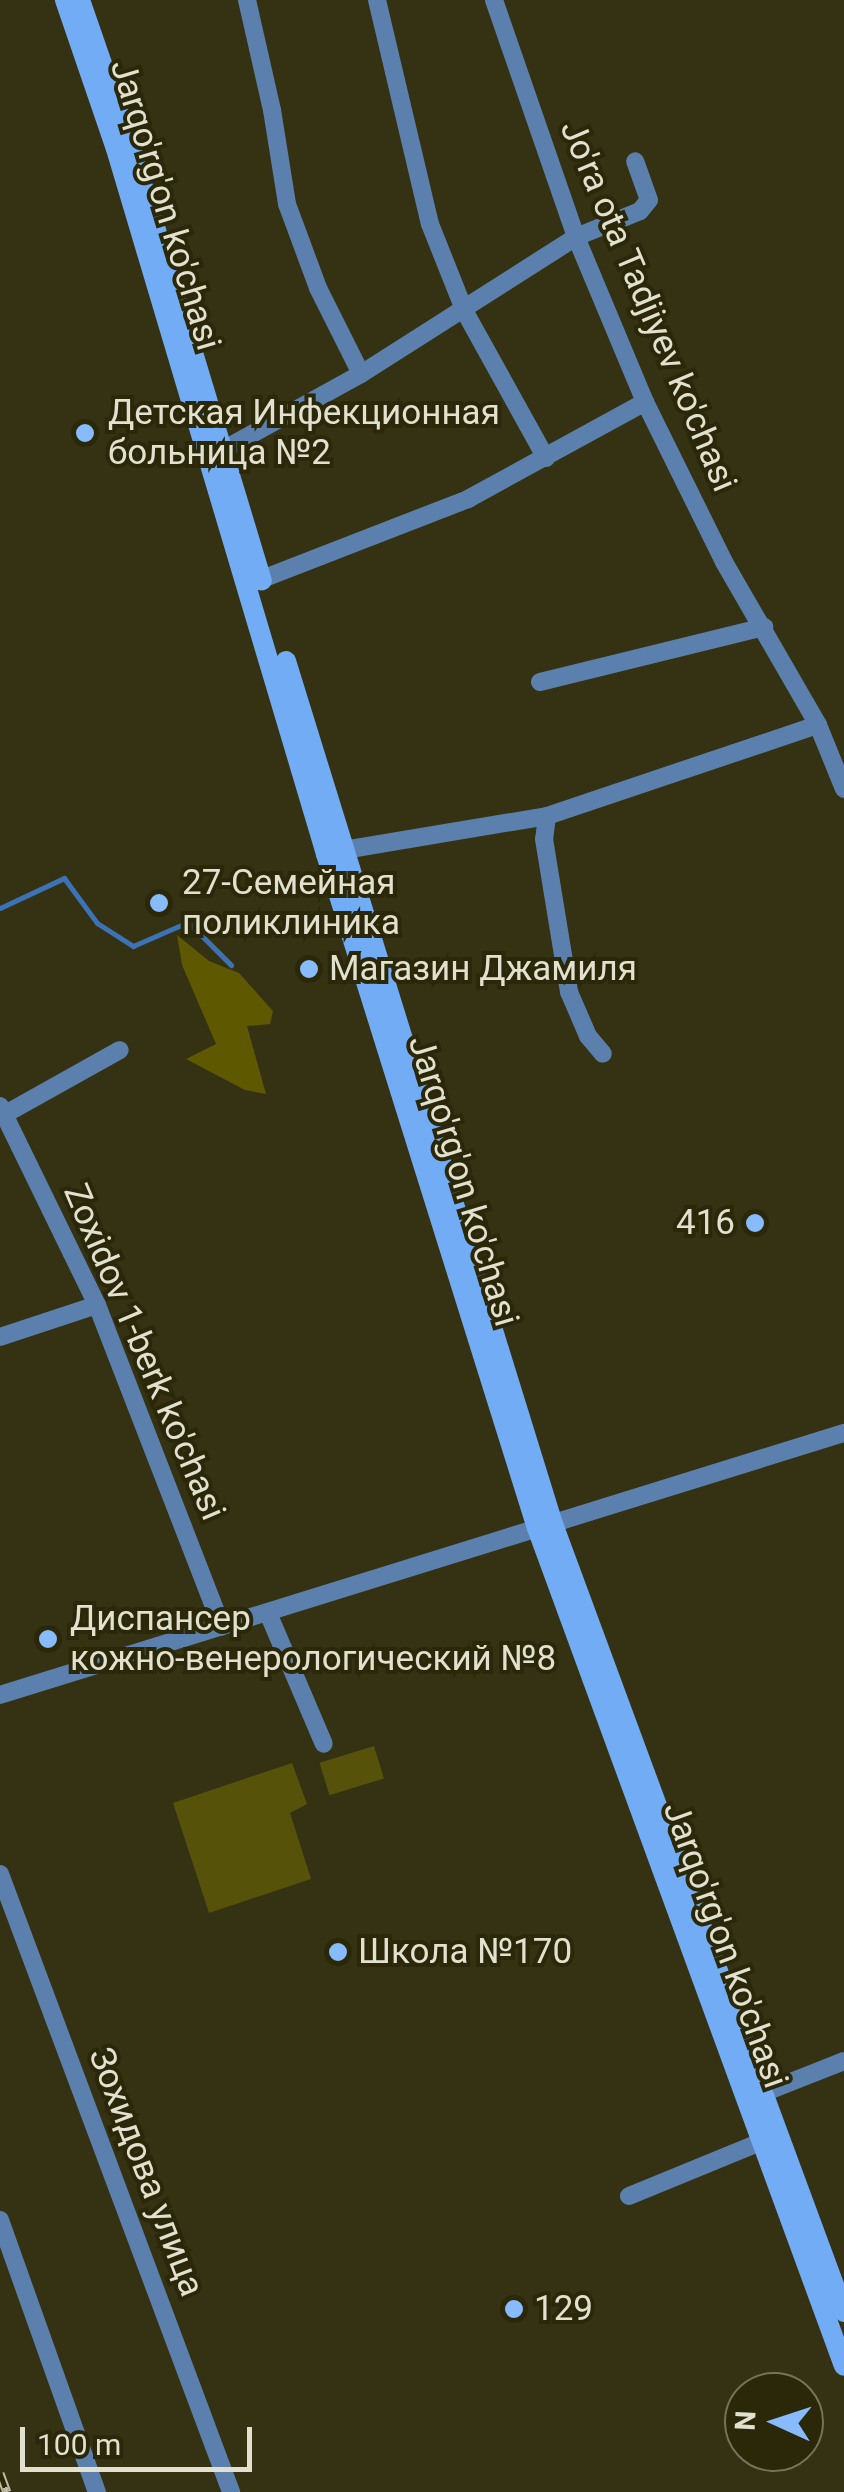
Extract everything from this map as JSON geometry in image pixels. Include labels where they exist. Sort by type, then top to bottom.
[{"type":"main road","name":"Jarqo'rg'on ko'chasi","points":[[66,0],[216,454]]},
{"type":"main road","name":"Jarqo'rg'on ko'chasi","points":[[80,0],[335,852],[545,1526],[755,2096],[844,2312]]},
{"type":"main road","name":"Jarqo'rg'on ko'chasi","points":[[755,2096],[763,2141],[844,2366]]},
{"type":"street","points":[[247,0],[288,204],[318,288],[362,374]]},
{"type":"street","points":[[376,0],[430,224],[465,312],[546,458]]},
{"type":"street","name":"Jo'ra ota Tadjiyev ko'chasi","points":[[494,0],[576,236],[645,402],[724,562],[818,725],[844,789]]},
{"type":"street","points":[[216,454],[465,312],[576,236],[648,206],[635,160]]},
{"type":"street","points":[[255,582],[468,499],[645,402]]},
{"type":"street","points":[[540,682],[764,627]]},
{"type":"street","points":[[335,852],[547,816],[818,725]]},
{"type":"street","points":[[547,816],[544,838],[568,992],[588,1036],[603,1054]]},
{"type":"street","points":[[1,1113],[120,1050]]},
{"type":"street","name":"Zoxidov 1-berk ko'chasi","points":[[1,1113],[97,1305],[222,1627]]},
{"type":"street","points":[[0,1337],[97,1305]]},
{"type":"street","points":[[0,1695],[844,1433]]},
{"type":"street","points":[[268,1612],[324,1744]]},
{"type":"street","name":"Зохидова улица","points":[[0,1874],[231,2492]]},
{"type":"street","points":[[755,2096],[844,2061]]},
{"type":"street","points":[[630,2196],[763,2141]]},
{"type":"street","points":[[0,2220],[97,2492]]},
{"type":"shaded area","points":[[177,935],[209,961],[239,973],[273,1011],[270,1024],[247,1026],[266,1094],[245,1090],[186,1059],[216,1044],[182,965]]},
{"type":"shaded area","points":[[374,1746],[384,1779],[329,1795],[319,1763]]},
{"type":"shaded area","points":[[292,1763],[307,1804],[290,1813],[311,1879],[209,1913],[173,1803]]},
{"type":"waterway","points":[[0,908],[64,878],[97,923],[133,946],[188,922],[231,965]]},
{"type":"railway","points":[[0,2473],[7,2492]]},
{"type":"place","name":"Детская Инфекционная больница №2","points":[[85,433]]},
{"type":"place","name":"27-Семейная поликлиника","points":[[159,903]]},
{"type":"place","name":"Магазин Джамиля","points":[[309,969]]},
{"type":"place","name":"416","points":[[755,1223]]},
{"type":"place","name":"Диспансер кожно-венерологический №8","points":[[48,1639]]},
{"type":"place","name":"Школа №170","points":[[338,1952]]},
{"type":"place","name":"129","points":[[514,2309]]}]
